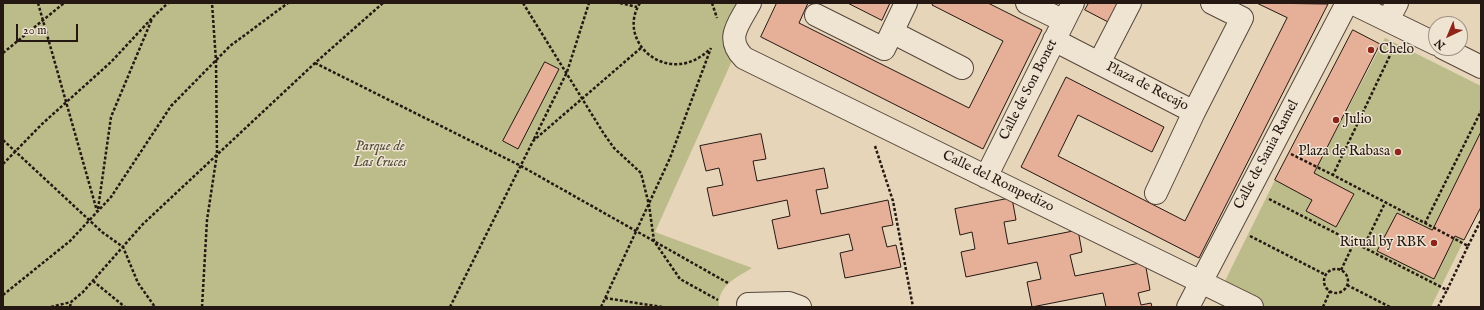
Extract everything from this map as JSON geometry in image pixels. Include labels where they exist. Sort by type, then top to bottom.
[{"type":"street","name":"Calle del Rompedizo","points":[[750,3],[733,37],[736,50],[744,58],[1252,307]]},
{"type":"street","points":[[816,15],[884,49],[906,3]]},
{"type":"street","name":"Plaza de Recajo","points":[[1027,3],[1064,21],[1099,63],[1194,112]]},
{"type":"street","name":"Plaza de Recajo","points":[[1099,63],[1130,3]]},
{"type":"street","name":"Plaza de Recajo","points":[[1156,193],[1194,112],[1242,18],[1212,3]]},
{"type":"street","name":"Calle de Sania Ramel","points":[[1188,307],[1347,3]]},
{"type":"street","points":[[1352,3],[1392,12],[1428,38]]},
{"type":"street","name":"Calle de Son Bonet","points":[[986,177],[1064,21]]},
{"type":"street","points":[[892,32],[962,68]]},
{"type":"street","points":[[1459,56],[1481,67]]},
{"type":"street","points":[[748,304],[789,303],[800,307]]},
{"type":"path","points":[[38,3],[97,212]]},
{"type":"path","points":[[3,53],[64,3]]},
{"type":"path","points":[[3,164],[65,103],[111,62],[168,3]]},
{"type":"path","points":[[202,307],[207,220],[217,154],[216,61],[212,3]]},
{"type":"path","points":[[3,295],[70,241],[111,197],[170,106],[230,46],[288,3]]},
{"type":"path","points":[[51,307],[71,302],[93,281],[143,224],[382,3]]},
{"type":"path","points":[[523,3],[614,148],[640,173],[649,205],[654,241],[680,279],[718,300]]},
{"type":"path","points":[[450,307],[567,72],[589,3]]},
{"type":"path","points":[[620,3],[638,7]]},
{"type":"path","points":[[640,3],[634,21],[636,35],[642,47],[651,57],[663,63],[676,65],[695,60],[710,48]]},
{"type":"path","points":[[712,3],[716,10],[718,22]]},
{"type":"path","points":[[97,212],[111,117],[153,17]]},
{"type":"path","points":[[1333,175],[1397,41]]},
{"type":"path","points":[[601,307],[670,158],[713,42]]},
{"type":"path","points":[[533,141],[642,47]]},
{"type":"path","points":[[316,63],[521,166],[728,283]]},
{"type":"path","points":[[1425,223],[1481,111]]},
{"type":"path","points":[[3,140],[89,220],[122,247],[138,282],[155,307]]},
{"type":"path","points":[[873,140],[893,201],[913,307]]},
{"type":"path","points":[[1288,152],[1468,246]]},
{"type":"path","points":[[1265,196],[1363,248],[1447,290]]},
{"type":"path","points":[[1363,248],[1385,203]]},
{"type":"path","points":[[1438,307],[1481,220]]},
{"type":"path","points":[[1245,234],[1326,275]]},
{"type":"path","points":[[1341,270],[1354,243]]},
{"type":"path","points":[[1331,270],[1341,270],[1347,277],[1347,285],[1342,291],[1330,291],[1325,286],[1326,275],[1331,270]]},
{"type":"path","points":[[93,281],[125,307]]},
{"type":"path","points":[[1347,285],[1390,307]]},
{"type":"path","points":[[1323,307],[1330,291]]},
{"type":"path","points":[[605,298],[662,307]]},
{"type":"path","points":[[70,307],[71,302]]},
{"type":"green space","name":"Parque de Las Cruces","points":[[3,3],[758,3],[655,232],[752,268],[729,283],[721,293],[719,307],[3,307]]},
{"type":"green space","points":[[1385,38],[1481,86],[1481,132],[1432,230],[1397,213],[1378,251],[1434,279],[1455,236],[1464,240],[1431,307],[1252,307],[1220,291],[1275,180],[1312,200],[1306,211],[1336,227],[1353,194],[1314,173]]},
{"type":"building","points":[[777,3],[808,3],[799,23],[969,108],[1003,41],[932,5],[933,3],[988,3],[1042,30],[983,149],[761,37]]},
{"type":"building","points":[[848,3],[890,3],[882,20]]},
{"type":"building","points":[[1089,3],[1120,3],[1110,23],[1085,10]]},
{"type":"building","points":[[1257,3],[1328,4],[1199,258],[1021,167],[1066,77],[1164,127],[1152,152],[1078,115],[1058,156],[1185,221],[1287,18]]},
{"type":"building","points":[[1353,30],[1380,44],[1314,173],[1354,194],[1336,227],[1306,211],[1312,200],[1275,180]]},
{"type":"building","points":[[545,62],[559,69],[518,149],[503,141]]},
{"type":"building","points":[[1481,132],[1481,207],[1464,240],[1455,236],[1434,279],[1377,251],[1397,213],[1432,230]]},
{"type":"building","points":[[761,134],[766,159],[753,161],[757,181],[824,168],[828,188],[816,190],[821,214],[888,200],[893,225],[882,227],[887,247],[896,245],[901,267],[845,278],[840,253],[853,250],[849,234],[778,249],[772,220],[790,216],[787,200],[713,216],[707,188],[723,185],[719,168],[706,171],[700,146]]},
{"type":"building","points":[[1012,198],[1016,220],[1004,222],[1008,244],[1078,230],[1082,252],[1070,255],[1075,276],[1145,262],[1150,290],[1138,293],[1141,305],[1151,303],[1152,307],[1106,307],[1103,293],[1032,307],[1027,282],[1041,279],[1037,262],[966,277],[961,252],[975,249],[972,232],[960,235],[955,209]]},
{"type":"place","name":"Chelo","points":[[1371,50]]},
{"type":"place","name":"Julio","points":[[1336,120]]},
{"type":"place","name":"Plaza de Rabasa","points":[[1398,152]]},
{"type":"place","name":"Ritual by RBK","points":[[1434,243]]}]
